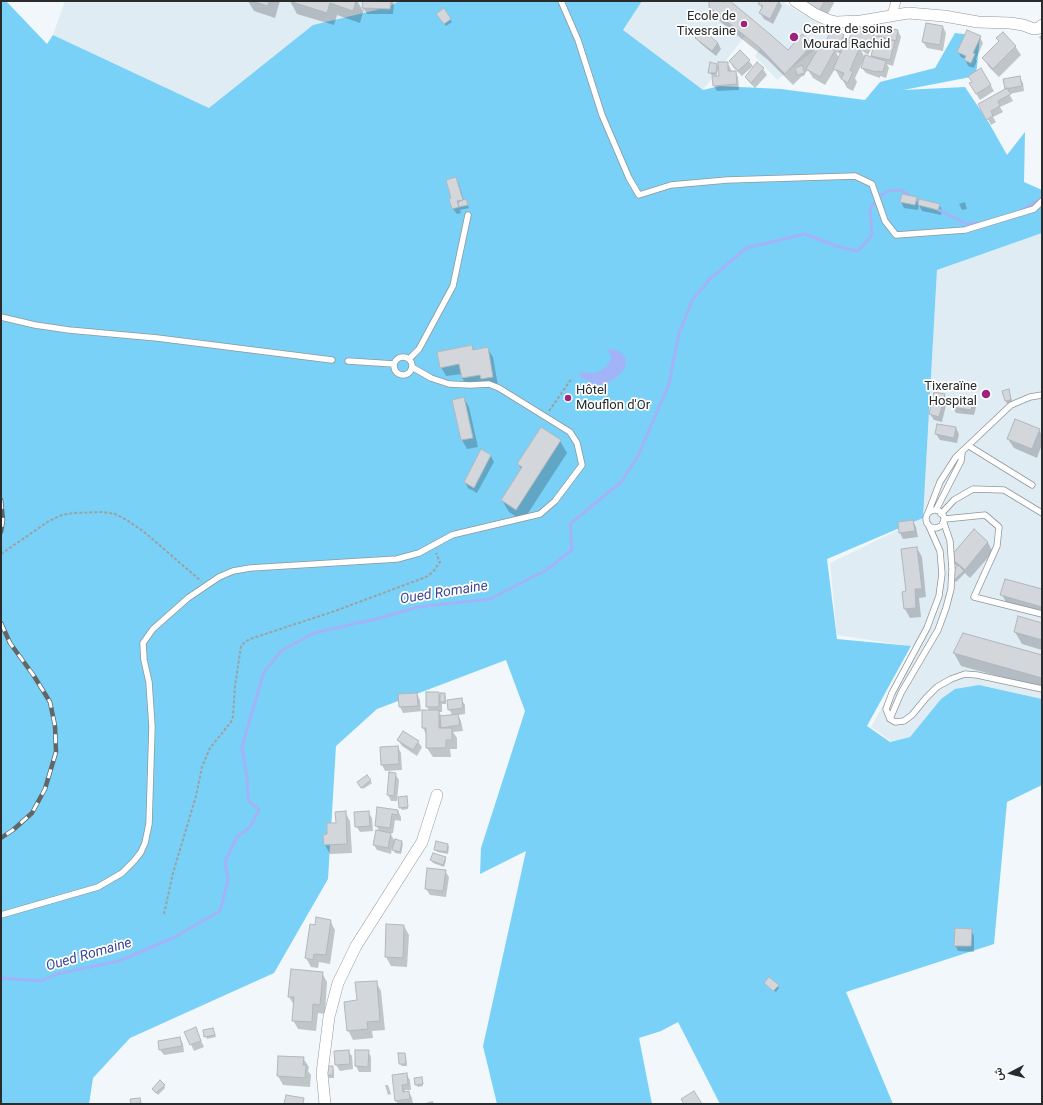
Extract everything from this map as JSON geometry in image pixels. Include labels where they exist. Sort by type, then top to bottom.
[{"type":"street","points":[[795,1],[815,14],[836,22],[861,21],[908,13],[944,16],[978,22],[1010,23],[1023,25],[1034,29],[1040,28],[1042,25]]},
{"type":"street","points":[[892,15],[896,1]]},
{"type":"street","points":[[325,1104],[322,1073],[329,1017],[338,982],[356,946],[422,842],[436,795]]},
{"type":"lane","points":[[561,1],[578,40],[602,115],[639,195],[671,184],[727,180],[855,176],[872,184],[885,221],[896,235],[965,230],[1034,209],[1042,201]]},
{"type":"lane","points":[[409,359],[419,349],[453,286],[468,215]]},
{"type":"lane","points":[[1,317],[35,325],[69,330],[157,338],[332,360]]},
{"type":"lane","points":[[1,915],[98,887],[122,873],[141,852],[145,843],[149,824],[152,727],[150,682],[144,660],[143,643],[153,629],[188,598],[226,573],[240,569],[385,560],[418,553],[446,538],[460,533],[540,514],[555,501],[582,465],[577,443],[570,432],[545,416],[489,384],[449,384],[431,378],[412,367],[409,359],[403,356],[395,361],[394,370],[398,374],[402,375],[409,373],[412,367]]},
{"type":"lane","points":[[348,361],[394,364]]},
{"type":"lane","points":[[1042,395],[1011,406],[953,461],[940,482],[926,519],[940,550],[942,574],[939,596],[927,628],[892,693],[886,709],[890,719],[895,722],[904,721],[912,715],[926,698],[937,688],[951,679],[965,674],[977,675],[1042,689]]},
{"type":"lane","points":[[969,446],[1032,485]]},
{"type":"lane","points":[[936,510],[961,461],[962,453]]},
{"type":"lane","points":[[941,514],[954,500],[973,489],[1004,490],[1042,513]]},
{"type":"lane","points":[[890,719],[901,693],[938,630],[951,589],[952,569],[950,541],[944,521],[945,516],[933,509],[928,513]]},
{"type":"lane","points":[[928,524],[938,528],[944,521],[985,515],[999,527],[997,546],[974,597],[1042,614]]},
{"type":"path","points":[[545,416],[572,378]]},
{"type":"path","points":[[1,554],[62,515],[73,513],[104,512],[115,514],[125,519],[142,531],[207,585]]},
{"type":"path","points":[[164,914],[173,873],[196,796],[202,767],[210,748],[231,722],[233,716],[235,686],[242,646],[250,639],[335,611],[426,577],[433,572],[440,562],[433,546]]},
{"type":"shaded area","points":[[1,1],[6,1],[47,44],[53,35],[209,108],[313,25],[389,7],[399,1],[642,1],[623,30],[703,90],[720,86],[781,89],[865,100],[880,82],[935,68],[955,33],[980,36],[976,76],[903,90],[965,87],[989,123],[1007,155],[1025,132],[1024,182],[1042,190],[1042,233],[937,270],[923,518],[827,559],[837,639],[911,646],[867,726],[890,742],[910,737],[941,699],[955,689],[979,685],[1042,699],[1042,785],[1007,802],[994,944],[846,992],[893,1104],[720,1104],[678,1022],[661,1031],[639,1038],[652,1104],[497,1104],[483,1046],[526,851],[480,874],[481,848],[525,711],[506,660],[377,709],[336,746],[328,879],[274,973],[130,1038],[93,1078],[89,1104],[1,1104]]},
{"type":"shaded area","points":[[65,1],[781,1],[835,33],[826,47],[822,44],[777,80],[755,56],[760,48],[745,36],[703,90],[209,108],[53,35]]},
{"type":"shaded area","name":"Tixeraïne Hospital","points":[[1042,233],[1042,699],[979,685],[941,699],[910,737],[891,741],[871,727],[916,647],[837,635],[830,563],[923,518],[937,270]]},
{"type":"shaded area","points":[[606,349],[617,350],[626,359],[625,368],[618,376],[607,384],[597,385],[580,377],[581,372],[595,373],[602,370],[608,364],[611,359],[611,355]]},
{"type":"building","points":[[252,1],[269,1],[268,6]]},
{"type":"building","points":[[289,1],[356,1],[353,11],[330,3],[327,13]]},
{"type":"building","points":[[363,1],[391,1],[390,9],[362,8]]},
{"type":"building","points":[[709,1],[730,1],[788,50],[802,34],[813,44],[785,74],[760,48],[709,7]]},
{"type":"building","points":[[760,1],[779,1],[770,19],[759,13],[763,6],[758,4]]},
{"type":"building","points":[[803,1],[825,1],[819,11]]},
{"type":"building","points":[[444,8],[451,19],[444,24],[436,14]]},
{"type":"building","points":[[858,23],[875,33],[864,50],[848,40]]},
{"type":"building","points":[[926,23],[943,26],[940,45],[922,42]]},
{"type":"building","points":[[881,26],[898,30],[896,41],[878,36]]},
{"type":"building","points":[[702,29],[718,43],[712,51],[695,38]]},
{"type":"building","points":[[832,29],[844,35],[837,49],[825,43]]},
{"type":"building","points":[[967,30],[981,36],[973,53],[975,54],[971,63],[964,60],[966,56],[957,52]]},
{"type":"building","points":[[1003,32],[1016,46],[993,69],[982,58],[999,41],[996,38]]},
{"type":"building","points":[[876,36],[895,41],[890,60],[871,56]]},
{"type":"building","points":[[846,41],[860,47],[850,70],[853,72],[848,83],[841,79],[844,73],[833,69]]},
{"type":"building","points":[[822,42],[835,50],[820,77],[806,69]]},
{"type":"building","points":[[740,50],[750,60],[738,71],[729,61]]},
{"type":"building","points":[[865,55],[886,61],[883,72],[861,68]]},
{"type":"building","points":[[710,62],[717,64],[716,73],[708,73]]},
{"type":"building","points":[[718,62],[728,62],[728,71],[736,71],[737,84],[713,86],[712,76],[719,76]]},
{"type":"building","points":[[757,62],[764,68],[751,83],[745,77]]},
{"type":"building","points":[[802,65],[805,73],[797,75],[795,68]]},
{"type":"building","points":[[981,68],[991,85],[976,94],[969,83],[972,82],[968,76]]},
{"type":"building","points":[[1020,76],[1022,86],[1005,89],[1003,79]]},
{"type":"building","points":[[1007,88],[1011,94],[998,101],[1000,106],[991,111],[993,116],[986,120],[978,104]]},
{"type":"building","points":[[456,177],[463,200],[457,201],[459,207],[452,209],[449,199],[451,198],[446,180]]},
{"type":"building","points":[[902,194],[917,197],[915,205],[900,202]]},
{"type":"building","points":[[466,199],[468,205],[459,207],[458,202]]},
{"type":"building","points":[[919,199],[940,204],[938,210],[918,205]]},
{"type":"building","points":[[472,345],[473,350],[488,347],[493,377],[481,379],[480,375],[462,378],[459,364],[440,368],[437,352]]},
{"type":"building","points":[[1009,389],[1011,400],[1005,401],[1002,391]]},
{"type":"building","points":[[934,392],[945,394],[939,417],[929,414]]},
{"type":"building","points":[[464,397],[473,438],[461,440],[452,400]]},
{"type":"building","points":[[953,397],[973,400],[971,410],[952,407]]},
{"type":"building","points":[[1015,419],[1040,429],[1032,449],[1007,439]]},
{"type":"building","points":[[937,424],[956,427],[954,438],[935,434]]},
{"type":"building","points":[[541,427],[561,440],[516,510],[501,500],[522,467],[517,464]]},
{"type":"building","points":[[481,449],[491,455],[474,488],[464,482]]},
{"type":"building","points":[[913,520],[915,531],[899,533],[898,522]]},
{"type":"building","points":[[974,529],[988,542],[965,570],[950,557]]},
{"type":"building","points":[[917,547],[922,589],[915,589],[916,608],[904,609],[902,592],[906,591],[901,549]]},
{"type":"building","points":[[958,565],[964,571],[954,580],[948,575]]},
{"type":"building","points":[[1005,579],[1042,589],[1042,607],[1000,595]]},
{"type":"building","points":[[1018,616],[1042,623],[1042,640],[1014,632]]},
{"type":"building","points":[[963,633],[1042,655],[1042,678],[953,653]]},
{"type":"building","points":[[426,692],[439,692],[439,707],[426,707]]},
{"type":"building","points":[[417,693],[418,706],[399,707],[398,694]]},
{"type":"building","points":[[440,693],[445,693],[445,702],[440,702]]},
{"type":"building","points":[[462,698],[463,708],[448,710],[447,700]]},
{"type":"building","points":[[422,710],[439,710],[439,728],[452,728],[452,740],[446,740],[446,748],[426,748],[426,728],[422,728]]},
{"type":"building","points":[[458,714],[460,725],[441,728],[440,716]]},
{"type":"building","points":[[403,731],[419,741],[413,750],[397,740]]},
{"type":"building","points":[[398,746],[399,764],[381,765],[380,747]]},
{"type":"building","points":[[389,772],[396,773],[394,796],[387,795]]},
{"type":"building","points":[[367,775],[371,780],[361,788],[357,782]]},
{"type":"building","points":[[407,796],[408,807],[399,808],[398,797]]},
{"type":"building","points":[[377,807],[398,810],[398,815],[392,814],[390,828],[375,826]]},
{"type":"building","points":[[346,811],[347,844],[324,845],[323,835],[327,834],[327,823],[336,823],[335,812]]},
{"type":"building","points":[[369,811],[370,826],[355,827],[354,812]]},
{"type":"building","points":[[376,830],[391,833],[388,848],[373,845]]},
{"type":"building","points":[[395,839],[402,841],[400,852],[392,850]]},
{"type":"building","points":[[436,841],[448,844],[447,852],[434,850]]},
{"type":"building","points":[[433,853],[446,857],[443,865],[430,860]]},
{"type":"building","points":[[427,868],[446,870],[443,891],[425,889]]},
{"type":"building","points":[[316,917],[331,920],[326,955],[314,954],[313,960],[305,958],[310,924],[315,925]]},
{"type":"building","points":[[386,924],[404,925],[403,958],[385,957]]},
{"type":"building","points":[[955,928],[972,929],[971,946],[954,946]]},
{"type":"building","points":[[291,969],[323,972],[320,1005],[313,1004],[312,1022],[292,1021],[294,997],[288,997]]},
{"type":"building","points":[[769,977],[779,985],[773,991],[764,983]]},
{"type":"building","points":[[377,981],[380,1021],[367,1022],[368,1029],[347,1031],[344,1002],[357,1000],[355,982]]},
{"type":"building","points":[[196,1027],[201,1041],[190,1045],[184,1032]]},
{"type":"building","points":[[213,1028],[215,1035],[204,1037],[203,1030]]},
{"type":"building","points":[[180,1037],[182,1046],[159,1050],[158,1041]]},
{"type":"building","points":[[349,1050],[350,1064],[335,1065],[334,1051]]},
{"type":"building","points":[[355,1050],[369,1050],[368,1067],[355,1066]]},
{"type":"building","points":[[398,1053],[405,1053],[406,1064],[399,1064]]},
{"type":"building","points":[[278,1056],[304,1057],[303,1065],[306,1065],[305,1078],[277,1076]]},
{"type":"building","points":[[327,1066],[333,1066],[333,1075],[327,1075]]},
{"type":"building","points":[[407,1073],[408,1084],[402,1085],[403,1092],[409,1091],[410,1099],[395,1101],[392,1075]]},
{"type":"building","points":[[422,1077],[423,1084],[415,1085],[414,1078]]},
{"type":"building","points":[[160,1080],[165,1085],[156,1093],[152,1089]]},
{"type":"building","points":[[694,1091],[702,1104],[684,1104],[681,1099]]},
{"type":"building","points":[[286,1095],[304,1098],[303,1104],[284,1104]]},
{"type":"building","points":[[140,1098],[141,1103],[131,1104],[130,1099]]},
{"type":"waterway","name":"Oued Romaine","points":[[1,978],[41,981],[57,974],[119,961],[173,938],[220,911],[228,880],[225,861],[237,837],[249,828],[259,810],[248,800],[247,778],[242,746],[264,672],[281,651],[314,633],[380,618],[418,607],[490,599],[548,569],[572,550],[570,524],[621,482],[637,458],[669,384],[679,333],[693,299],[709,280],[746,248],[805,234],[836,246],[858,251],[872,235],[870,209],[878,198],[888,191],[901,190],[922,203]]},
{"type":"waterway","name":"Oued Romaine","points":[[1022,210],[1042,198]]},
{"type":"waterway","name":"Oued Romaine","points":[[935,208],[967,224],[981,223]]},
{"type":"railway","points":[[1,500],[3,520],[1,532]]},
{"type":"railway","points":[[1,623],[10,643],[34,676],[50,702],[55,726],[56,752],[45,789],[32,813],[13,830],[1,838]]},
{"type":"place","name":"Ecole de Tixesraine","points":[[744,24]]},
{"type":"place","name":"Centre de soins Mourad Rachid","points":[[794,37]]},
{"type":"place","name":"Tixeraïne Hospital","points":[[986,394]]},
{"type":"place","name":"Hôtel Mouflon d'Or","points":[[568,398]]}]
